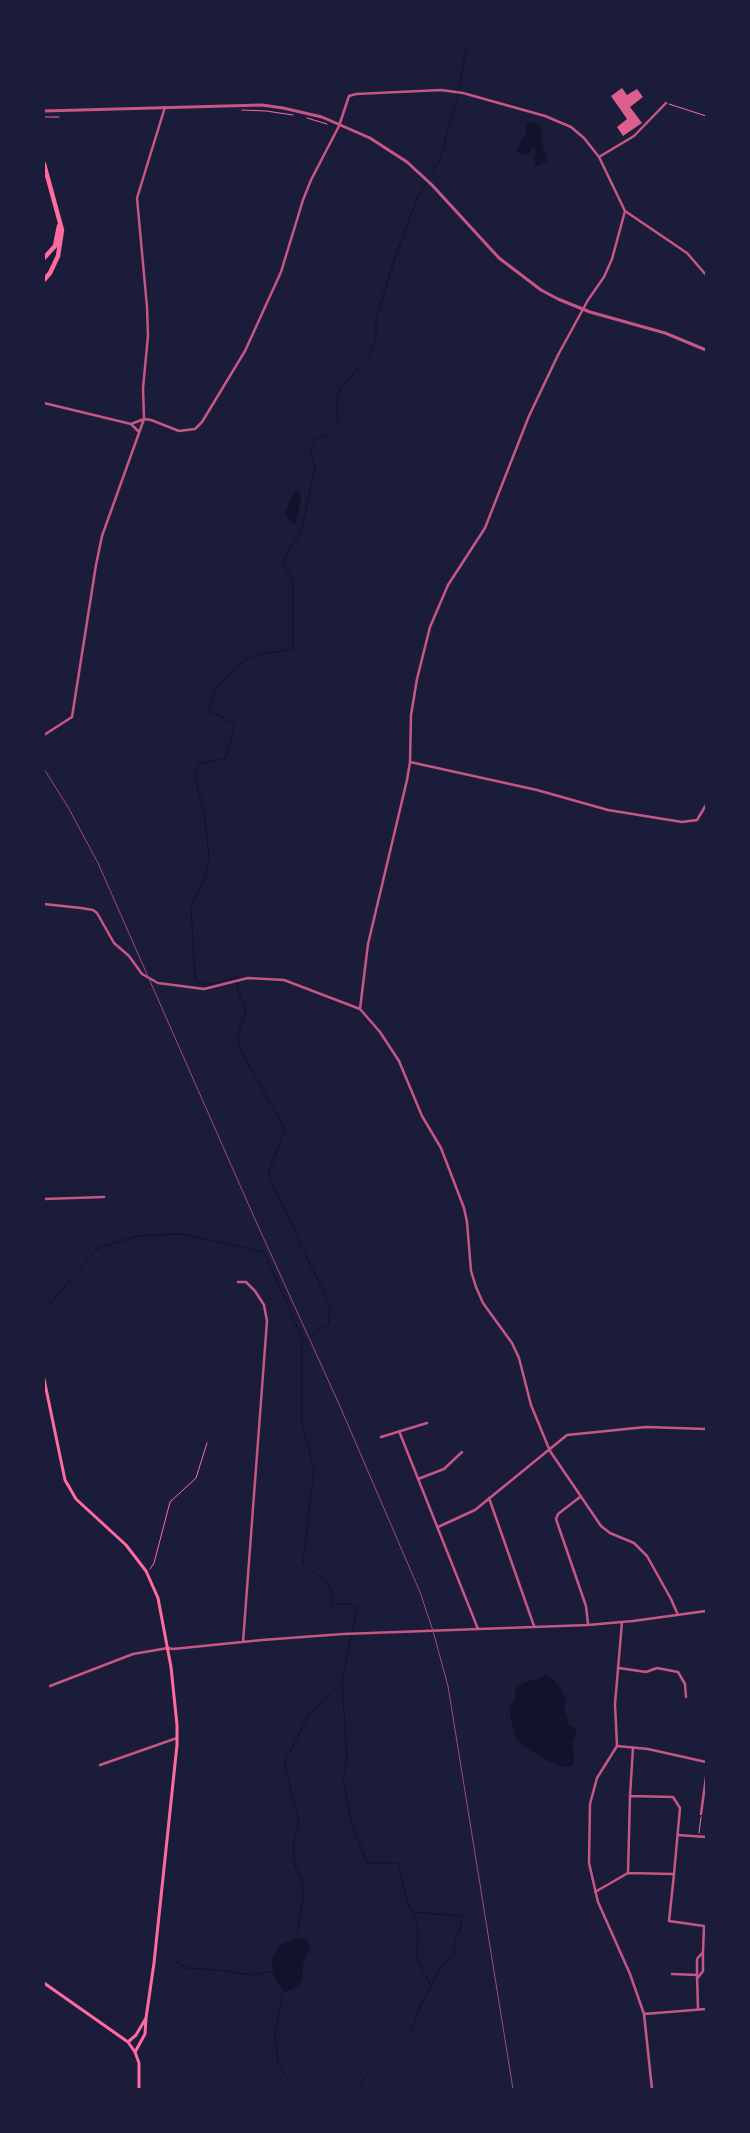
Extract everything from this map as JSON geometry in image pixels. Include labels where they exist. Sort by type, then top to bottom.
[{"type":"highway","points":[[44,164],[62,230],[60,248],[54,264],[44,280]]},
{"type":"highway","points":[[44,258],[57,240],[60,220]]},
{"type":"main road","points":[[44,1379],[61,1465],[70,1489],[84,1508],[108,1527],[126,1545],[146,1571],[158,1598],[168,1648],[175,1701],[177,1738],[145,2034],[135,2052]]},
{"type":"main road","points":[[44,1983],[128,2042],[135,2052],[139,2063],[139,2089]]},
{"type":"main road","points":[[128,2042],[136,2035],[146,2018]]},
{"type":"street","points":[[131,424],[144,419],[151,420],[179,431],[195,429],[202,422],[245,351],[281,272],[303,200],[339,125],[349,96],[414,91],[463,93],[545,116],[571,127],[584,138],[598,158],[625,211],[687,253],[706,276]]},
{"type":"street","points":[[598,158],[634,136],[666,103]]},
{"type":"street","points":[[44,111],[262,105],[304,112],[339,125],[382,145],[432,185],[499,258],[541,290],[590,312],[665,333],[706,350]]},
{"type":"street","points":[[44,735],[72,717],[102,536],[144,419],[143,388],[148,336],[138,198],[165,107]]},
{"type":"street","points":[[360,1009],[368,944],[410,762],[411,715],[417,680],[432,621],[448,585],[485,528],[529,416],[558,355],[588,300],[604,277],[612,259],[625,211]]},
{"type":"street","points":[[44,403],[131,424],[139,432]]},
{"type":"street","points":[[410,762],[537,790],[608,810],[682,822],[697,820],[706,805]]},
{"type":"street","points":[[44,904],[93,910],[97,913],[114,943],[129,956],[142,974],[158,982],[204,989],[240,980],[263,978],[284,980],[360,1009],[380,1032],[395,1055],[422,1116],[441,1148],[464,1208],[472,1271],[476,1287],[482,1303],[512,1343],[519,1358],[531,1405],[550,1451],[580,1497],[604,1528],[641,1548],[665,1587],[678,1615]]},
{"type":"street","points":[[44,1199],[104,1197]]},
{"type":"street","points":[[238,1282],[246,1282],[255,1291],[264,1305],[267,1321],[243,1642]]},
{"type":"street","points":[[381,1437],[427,1424]]},
{"type":"street","points":[[438,1527],[475,1510],[567,1436],[633,1427],[706,1429]]},
{"type":"street","points":[[399,1431],[478,1629]]},
{"type":"street","points":[[418,1479],[444,1469],[462,1452]]},
{"type":"street","points":[[580,1497],[558,1514],[556,1519],[586,1606],[588,1624]]},
{"type":"street","points":[[489,1498],[534,1627]]},
{"type":"street","points":[[50,1686],[133,1654],[168,1648],[345,1634],[622,1622],[706,1611]]},
{"type":"street","points":[[622,1622],[615,1704],[617,1746],[597,1778],[590,1804],[589,1864],[595,1892],[644,2014],[652,2089]]},
{"type":"street","points":[[618,1668],[646,1672],[657,1668],[678,1672],[685,1684],[686,1697]]},
{"type":"street","points":[[100,1765],[177,1738]]},
{"type":"street","points":[[617,1746],[706,1762]]},
{"type":"street","points":[[628,1873],[633,1748]]},
{"type":"street","points":[[701,1814],[706,1777]]},
{"type":"street","points":[[630,1796],[673,1797],[680,1808],[669,1921],[704,1926],[703,1970],[697,1979]]},
{"type":"street","points":[[678,1835],[706,1837]]},
{"type":"street","points":[[595,1892],[628,1873],[674,1874]]},
{"type":"street","points":[[698,2009],[697,1959],[703,1952]]},
{"type":"street","points":[[672,1974],[697,1974]]},
{"type":"street","points":[[644,2014],[706,2008]]},
{"type":"path","points":[[666,103],[706,116]]},
{"type":"path","points":[[235,110],[266,111],[339,125]]},
{"type":"path","points":[[44,117],[59,117]]},
{"type":"path","points":[[146,1571],[154,1563],[170,1502],[196,1478],[207,1443]]},
{"type":"path","points":[[699,1836],[701,1814]]},
{"type":"shaded area","points":[[526,122],[536,124],[541,128],[542,143],[547,161],[538,166],[535,165],[535,148],[528,155],[517,152],[521,140],[526,135]]},
{"type":"shaded area","points":[[297,490],[301,494],[301,500],[294,525],[285,514],[291,497]]},
{"type":"shaded area","points":[[544,1675],[551,1677],[562,1690],[566,1702],[564,1707],[569,1725],[577,1729],[572,1744],[574,1763],[571,1766],[564,1767],[544,1759],[522,1745],[515,1737],[510,1706],[514,1701],[516,1688],[525,1682],[541,1678]]},
{"type":"shaded area","points":[[295,1939],[306,1939],[310,1946],[303,1965],[302,1980],[298,1986],[285,1992],[277,1983],[273,1973],[272,1960],[278,1946]]},
{"type":"building","points":[[622,88],[627,95],[637,89],[643,97],[630,107],[642,123],[623,136],[617,127],[627,119],[611,96]]},
{"type":"waterway","points":[[358,2089],[365,2077],[411,2033],[419,2008],[431,1986],[417,1960],[418,1927],[407,1901],[398,1863],[367,1863],[351,1822],[343,1778],[347,1759],[342,1680],[357,1608],[351,1604],[332,1604],[331,1587],[303,1563],[314,1469],[302,1423],[302,1342],[329,1324],[330,1306],[268,1174],[285,1129],[240,1049],[238,1033],[246,1012],[238,990],[237,977],[212,984],[199,984],[195,977],[191,908],[206,874],[209,855],[204,812],[195,778],[199,764],[226,758],[235,724],[209,711],[214,691],[240,663],[256,655],[293,649],[293,589],[291,577],[284,567],[285,556],[301,532],[315,468],[310,450],[317,438],[328,435],[338,425],[337,400],[340,389],[371,353],[376,339],[376,318],[396,255],[417,199],[440,159],[457,99],[467,44]]},
{"type":"waterway","points":[[44,1311],[96,1249],[137,1236],[182,1234],[264,1252],[303,1340]]},
{"type":"waterway","points":[[332,1691],[342,1681]]},
{"type":"waterway","points":[[297,1934],[303,1897],[302,1879],[295,1866],[293,1846],[299,1823],[285,1766],[286,1759],[309,1715],[329,1694]]},
{"type":"waterway","points":[[413,1912],[462,1916],[460,1930],[455,1940],[454,1954],[442,1965],[432,1985]]},
{"type":"waterway","points":[[175,1961],[186,1968],[215,1970]]},
{"type":"waterway","points":[[219,1970],[251,1975],[267,1972]]},
{"type":"waterway","points":[[282,1996],[275,2037],[278,2063],[287,2078]]},
{"type":"railway","points":[[44,769],[68,807],[98,863],[254,1217],[339,1404],[420,1592],[448,1686],[513,2089]]}]
